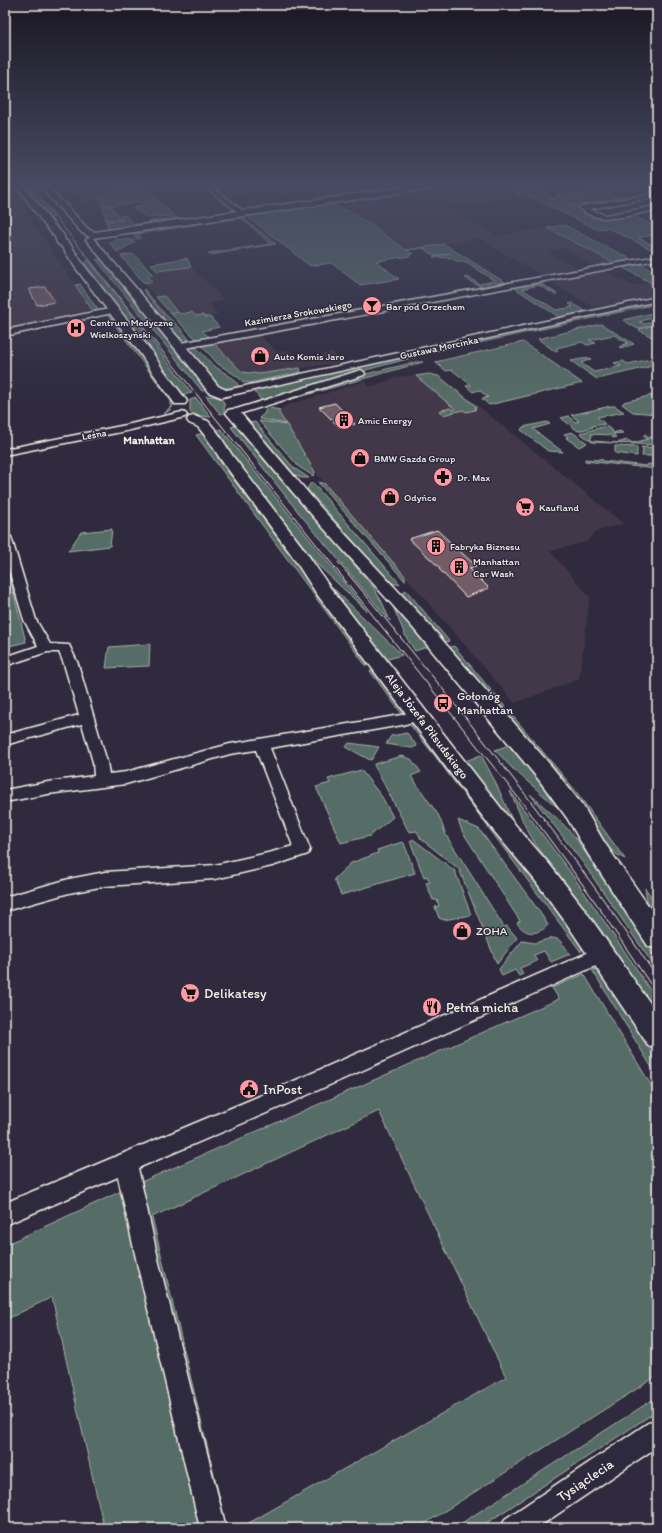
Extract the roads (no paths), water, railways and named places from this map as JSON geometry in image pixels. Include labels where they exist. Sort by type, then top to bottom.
[{"type":"street","name":"Aleja Józefa Piłsudskiego","points":[[73,256],[148,355],[190,405],[226,457],[298,552],[322,588],[497,819],[542,872],[602,954],[657,1036]]},
{"type":"street","points":[[101,256],[180,346],[213,389],[221,394],[229,396],[234,401],[236,406],[233,413],[218,418],[190,405]]},
{"type":"street","name":"Kazimierza Srokowskiego","points":[[180,346],[657,258]]},
{"type":"street","name":"Gustawa Morcinka","points":[[233,413],[420,355],[657,299]]},
{"type":"street","name":"Gustawa Morcinka","points":[[221,394],[657,306]]},
{"type":"street","points":[[5,333],[114,310]]},
{"type":"street","points":[[190,405],[221,394]]},
{"type":"street","name":"Leśna","points":[[5,452],[126,428],[190,405]]},
{"type":"street","points":[[233,413],[316,511],[419,624],[546,774],[575,812],[596,848],[657,938]]},
{"type":"street","points":[[5,538],[30,620],[34,630],[46,648]]},
{"type":"street","points":[[5,662],[46,648],[64,648],[71,664],[100,762],[102,780]]},
{"type":"street","points":[[5,796],[147,773],[221,751],[402,720],[418,715]]},
{"type":"street","points":[[5,740],[87,718]]},
{"type":"street","points":[[5,904],[69,886],[105,879],[215,872],[272,859],[302,849],[261,744]]},
{"type":"street","points":[[5,1214],[126,1164],[602,954]]},
{"type":"street","points":[[126,1164],[148,1263],[213,1528]]},
{"type":"street","name":"Tysiąclecia","points":[[514,1528],[657,1432]]},
{"type":"tram line","points":[[86,256],[528,810],[591,896],[657,994]]},
{"type":"tram line","points":[[338,562],[442,688],[525,794],[606,903],[657,977]]},
{"type":"place","name":"Bar pod Orzechem","points":[[372,306]]},
{"type":"place","name":"Centrum Medyczne Wielkoszyński","points":[[76,328]]},
{"type":"place","name":"Auto Komis Jaro","points":[[260,356]]},
{"type":"place","name":"Amic Energy","points":[[344,420]]},
{"type":"place","name":"BMW Gazda Group","points":[[360,458]]},
{"type":"place","name":"Dr. Max","points":[[443,477]]},
{"type":"place","name":"Odyńce","points":[[390,497]]},
{"type":"place","name":"Kaufland","points":[[525,507]]},
{"type":"place","name":"Fabryka Biznesu","points":[[436,546]]},
{"type":"place","name":"Manhattan Car Wash","points":[[459,567]]},
{"type":"place","name":"Gołonóg Manhattan","points":[[443,703]]},
{"type":"place","name":"ZOHA","points":[[462,931]]},
{"type":"place","name":"Delikatesy","points":[[190,993]]},
{"type":"place","name":"Pełna micha","points":[[432,1007]]},
{"type":"place","name":"InPost","points":[[249,1089]]},
{"type":"district","name":"Manhattan","points":[[149,440]]}]
